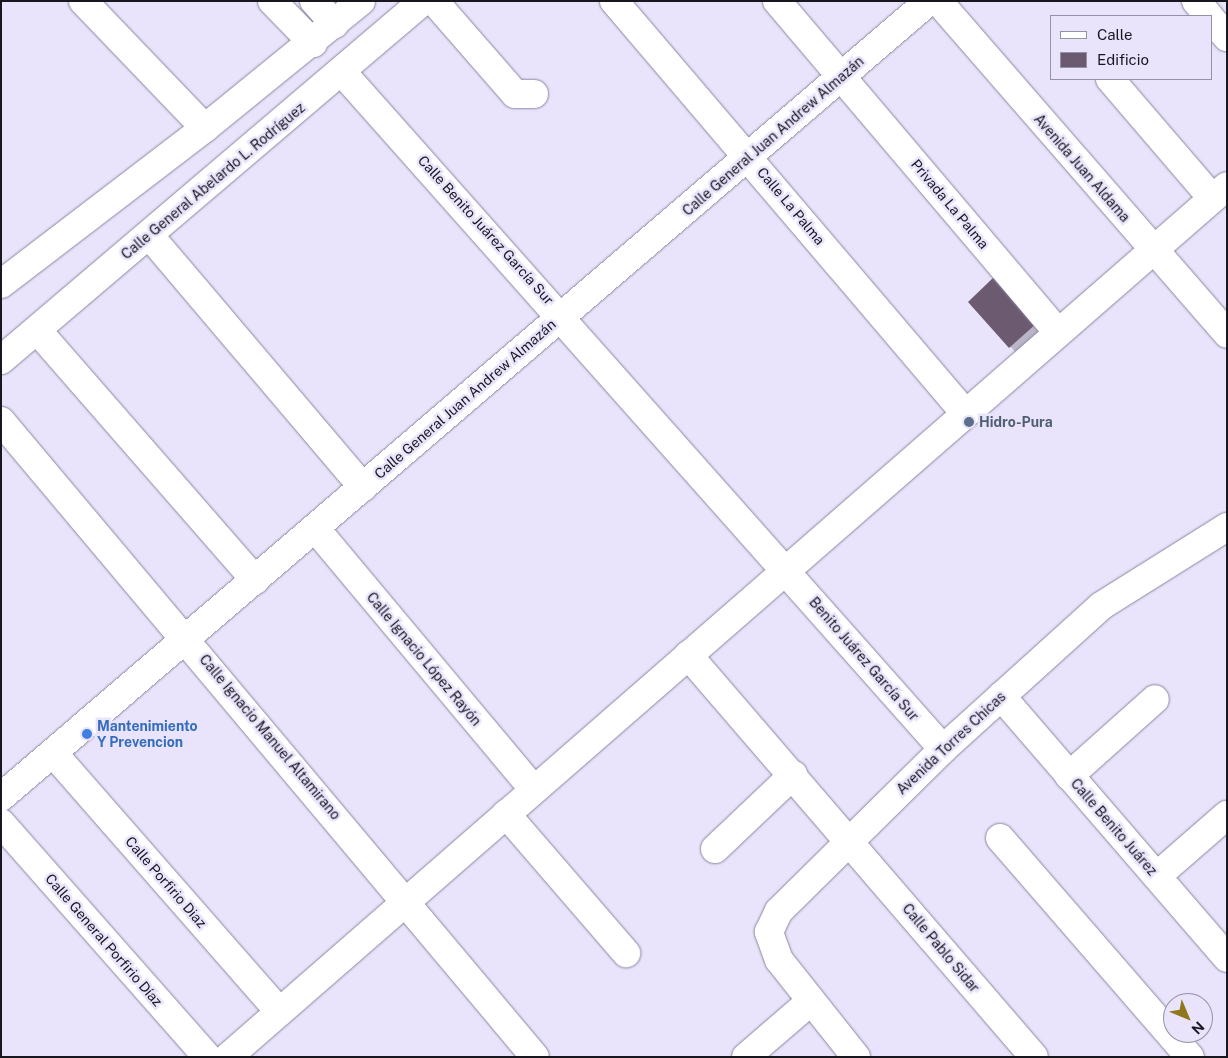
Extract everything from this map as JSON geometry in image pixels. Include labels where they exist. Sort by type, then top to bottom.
[{"type":"street","points":[[83,1],[205,128]]},
{"type":"street","points":[[272,1],[312,43]]},
{"type":"street","points":[[314,1],[335,24]]},
{"type":"street","points":[[1,284],[205,128],[312,43],[361,1]]},
{"type":"street","name":"Calle General Abelardo L. Rodríguez","points":[[1,360],[342,72],[423,1]]},
{"type":"street","points":[[434,1],[515,94],[534,94]]},
{"type":"street","name":"Calle La Palma","points":[[614,1],[965,413]]},
{"type":"street","name":"Privada La Palma","points":[[777,1],[1058,332]]},
{"type":"street","name":"Calle General Juan Andrew Almazán","points":[[1,798],[929,1]]},
{"type":"street","name":"Avenida Juan Aldama","points":[[938,1],[1152,250],[1227,334]]},
{"type":"street","points":[[1196,1],[1208,15]]},
{"type":"street","points":[[1213,21],[1227,37]]},
{"type":"street","name":"Calle Benito Juárez García Sur","points":[[342,72],[563,316],[786,570]]},
{"type":"street","points":[[228,1057],[1219,192],[1111,80]]},
{"type":"street","points":[[149,235],[363,487]]},
{"type":"street","points":[[37,330],[255,580]]},
{"type":"street","name":"Calle Ignacio Manuel Altamirano","points":[[1,421],[187,637],[535,1057]]},
{"type":"street","name":"Avenida Torres Chicas","points":[[810,1002],[779,960],[769,932],[779,911],[943,749],[1101,606],[1152,571],[1227,527]]},
{"type":"street","name":"Calle Ignacio López Rayón","points":[[315,528],[534,790]]},
{"type":"street","name":"Benito Juárez García Sur","points":[[786,570],[943,749]]},
{"type":"street","name":"Calle Pablo Sidar","points":[[688,656],[793,775],[1034,1057]]},
{"type":"street","name":"Calle Benito Juárez","points":[[1001,696],[1227,958]]},
{"type":"street","points":[[1070,776],[1155,699]]},
{"type":"street","name":"Calle Porfirio Diaz","points":[[53,753],[280,1012]]},
{"type":"street","points":[[715,849],[793,775]]},
{"type":"street","points":[[506,814],[626,954]]},
{"type":"street","points":[[1156,876],[1227,815]]},
{"type":"street","name":"Calle General Porfirio Díaz","points":[[1,823],[207,1057]]},
{"type":"street","points":[[1000,838],[1190,1057]]},
{"type":"street","points":[[746,1057],[810,1002],[856,1057]]},
{"type":"building","points":[[995,276],[1037,323],[1009,348],[968,302]]},
{"type":"place","name":"Hidro-Pura","points":[[969,422]]},
{"type":"place","name":"Mantenimiento Y Prevencion","points":[[87,734]]}]
